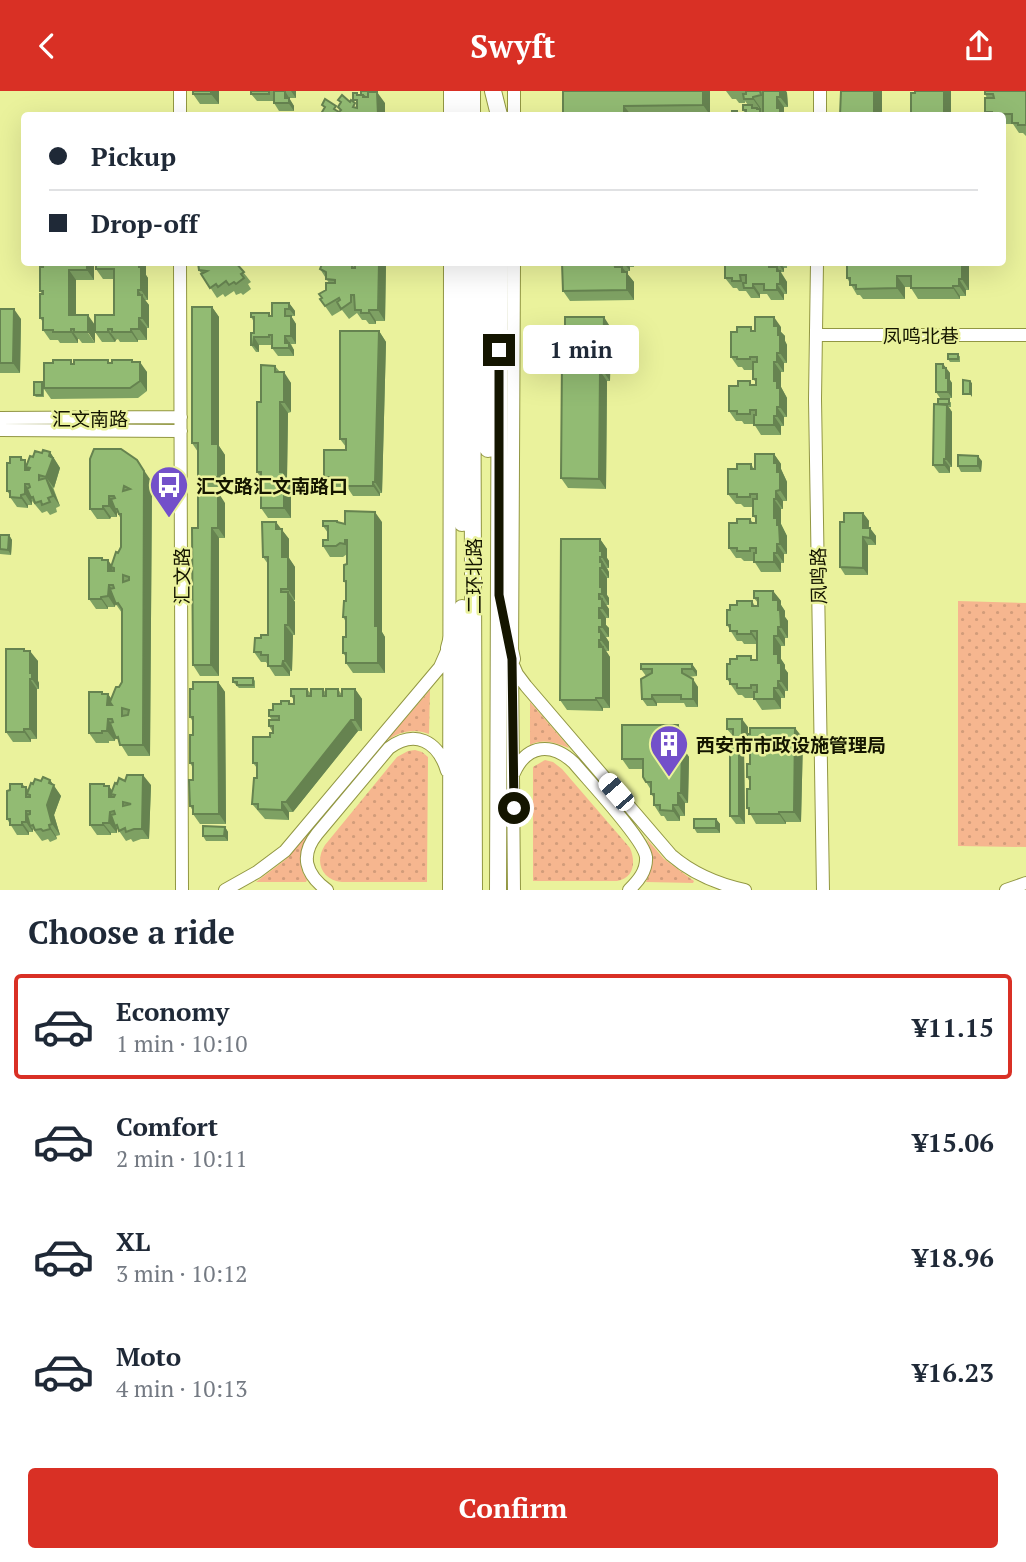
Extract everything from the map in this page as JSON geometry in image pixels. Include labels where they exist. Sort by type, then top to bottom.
[{"type":"highway","points":[[460,112],[461,91]]},
{"type":"highway","points":[[472,91],[472,112]]},
{"type":"highway","points":[[488,112],[491,91]]},
{"type":"highway","points":[[491,91],[498,112]]},
{"type":"highway","points":[[499,112],[500,91]]},
{"type":"highway","points":[[461,266],[462,599],[481,809],[498,890]]},
{"type":"highway","name":"二环北路","points":[[474,890],[481,809],[488,266]]},
{"type":"highway","points":[[461,890],[481,809],[499,595],[500,266]]},
{"type":"highway","points":[[461,346],[472,270]]},
{"type":"highway","name":"二环北路","points":[[472,270],[481,809],[488,890]]},
{"type":"highway","points":[[499,595],[512,659]]},
{"type":"highway","points":[[449,647],[462,599]]},
{"type":"main road","points":[[180,91],[180,112]]},
{"type":"main road","points":[[450,91],[450,112]]},
{"type":"main road","points":[[514,91],[514,112]]},
{"type":"main road","points":[[820,91],[820,112]]},
{"type":"main road","name":"汇文路","points":[[180,266],[182,890]]},
{"type":"main road","points":[[450,266],[450,786]]},
{"type":"main road","points":[[513,780],[514,266]]},
{"type":"main road","name":"凤鸣路","points":[[817,266],[815,399],[823,890]]},
{"type":"main road","name":"凤鸣北巷","points":[[816,335],[1026,335]]},
{"type":"main road","name":"汇文南路","points":[[0,418],[180,424]]},
{"type":"main road","name":"汇文南路","points":[[0,430],[180,424]]},
{"type":"main road","points":[[225,890],[257,872],[285,851],[440,667],[449,647]]},
{"type":"main road","points":[[512,659],[517,674],[526,686],[671,855],[696,873],[745,890]]},
{"type":"main road","points":[[327,890],[310,873],[307,865],[308,849],[317,834],[389,748],[405,739],[418,739],[426,741],[442,758],[450,786],[481,809],[514,890]]},
{"type":"main road","points":[[449,890],[481,809],[513,780],[516,769],[525,757],[535,750],[547,748],[567,757],[643,847],[645,867],[639,880],[629,890]]},
{"type":"main road","points":[[1006,890],[1026,883]]},
{"type":"shaded area","points":[[958,601],[1026,603],[1026,847],[958,846]]},
{"type":"shaded area","points":[[430,690],[429,734],[407,731],[386,741]]},
{"type":"shaded area","points":[[530,702],[569,748],[545,742],[530,745]]},
{"type":"shaded area","points":[[415,750],[428,757],[427,882],[342,882],[329,878],[320,864],[325,845],[397,757]]},
{"type":"shaded area","points":[[545,760],[562,769],[630,848],[633,864],[627,877],[617,881],[533,881],[533,767]]},
{"type":"shaded area","points":[[311,831],[301,855],[301,867],[306,882],[256,882],[285,860]]},
{"type":"shaded area","points":[[646,838],[664,859],[694,881],[693,883],[646,882],[652,860]]},
{"type":"building","points":[[193,91],[211,91],[211,94],[193,94]]},
{"type":"building","points":[[251,91],[269,91],[269,94],[251,94]]},
{"type":"building","points":[[274,91],[285,91],[285,98],[289,98],[289,103],[274,103]]},
{"type":"building","points":[[361,91],[370,91],[368,97],[361,95]]},
{"type":"building","points":[[563,91],[703,91],[703,105],[624,106],[624,112],[563,112]]},
{"type":"building","points":[[746,91],[760,91],[761,95],[744,99],[743,94],[746,94]]},
{"type":"building","points":[[763,91],[780,91],[777,108],[780,108],[780,112],[763,112]]},
{"type":"building","points":[[841,91],[874,91],[874,112],[840,112]]},
{"type":"building","points":[[944,91],[944,112],[911,112],[911,93]]},
{"type":"building","points":[[985,91],[1026,91],[1026,125],[1012,123],[1012,114],[1006,112],[985,112],[985,98],[994,98],[993,94],[985,94]]},
{"type":"building","points":[[368,92],[377,92],[378,112],[339,112],[341,102],[338,100],[342,95],[355,103],[353,107],[357,108],[353,93],[368,97]]},
{"type":"building","points":[[325,99],[336,106],[334,109],[339,112],[322,112]]},
{"type":"building","points":[[743,105],[752,105],[752,108],[760,109],[760,112],[746,112]]},
{"type":"building","points":[[87,266],[87,270],[69,270],[69,315],[88,315],[88,332],[74,332],[74,329],[71,329],[71,332],[43,330],[43,318],[40,318],[40,294],[43,294],[43,291],[40,291],[40,267]]},
{"type":"building","points":[[96,266],[141,267],[141,290],[138,290],[138,295],[142,295],[142,318],[139,318],[139,329],[131,329],[131,332],[112,332],[112,329],[108,329],[108,332],[95,332],[95,315],[114,315],[114,269],[96,269]]},
{"type":"building","points":[[198,266],[239,266],[244,272],[241,274],[244,278],[236,284],[234,282],[229,285],[226,281],[218,287],[216,284],[210,288],[201,274],[207,271],[199,270]]},
{"type":"building","points":[[321,266],[379,266],[378,310],[361,313],[361,310],[355,310],[354,295],[351,295],[351,302],[341,309],[337,302],[339,298],[325,306],[319,294],[326,290],[326,283],[335,283],[335,280],[326,279],[326,272],[320,269]]},
{"type":"building","points":[[562,266],[615,266],[622,267],[622,272],[627,272],[627,290],[563,291]]},
{"type":"building","points":[[725,266],[769,266],[777,267],[777,271],[780,271],[777,290],[764,290],[764,284],[753,284],[753,288],[744,288],[746,275],[740,275],[741,281],[725,278]]},
{"type":"building","points":[[847,266],[962,266],[962,279],[959,279],[959,286],[953,288],[911,288],[911,276],[897,276],[897,288],[856,289],[856,285],[850,285],[850,278],[847,278]]},
{"type":"building","points":[[272,303],[289,303],[285,316],[291,316],[291,336],[285,336],[285,343],[289,343],[289,348],[272,348],[272,335],[254,337],[251,345],[254,317],[251,317],[251,313],[269,313],[269,316],[272,316]]},
{"type":"building","points":[[192,307],[212,307],[212,444],[218,444],[218,477],[198,477],[198,443],[192,443]]},
{"type":"building","points":[[0,309],[14,309],[13,363],[0,363]]},
{"type":"building","points":[[565,317],[604,317],[603,371],[600,371],[599,479],[561,478]]},
{"type":"building","points":[[755,317],[774,317],[774,326],[778,326],[780,335],[780,353],[777,353],[777,362],[774,362],[774,381],[777,381],[777,388],[780,388],[780,407],[777,407],[777,416],[774,416],[774,425],[754,425],[756,410],[750,410],[750,414],[729,411],[729,386],[738,386],[738,381],[750,381],[750,385],[756,385],[756,379],[753,379],[753,362],[757,362],[757,357],[731,357],[731,332],[737,332],[737,327],[751,327],[751,331],[755,331]]},
{"type":"building","points":[[340,331],[379,331],[373,486],[346,486],[346,477],[324,477],[324,450],[346,450],[346,439],[340,439]]},
{"type":"building","points":[[621,336],[633,336],[633,349],[621,349]]},
{"type":"building","points":[[948,354],[958,354],[958,359],[948,359]]},
{"type":"building","points":[[53,360],[71,360],[71,364],[74,364],[74,360],[108,360],[108,363],[112,363],[112,360],[132,360],[140,362],[140,381],[130,388],[44,388],[44,363],[53,363]]},
{"type":"building","points":[[936,364],[943,364],[943,368],[946,368],[948,392],[936,392]]},
{"type":"building","points":[[261,365],[275,366],[275,372],[284,372],[284,402],[280,402],[280,472],[284,472],[284,508],[261,508],[261,472],[257,472],[257,402],[261,402]]},
{"type":"building","points":[[963,380],[970,381],[970,394],[963,394]]},
{"type":"building","points":[[34,382],[42,382],[42,395],[34,395]]},
{"type":"building","points":[[938,399],[949,399],[949,404],[938,404]]},
{"type":"building","points":[[934,404],[947,405],[944,465],[933,465]]},
{"type":"building","points":[[94,449],[121,449],[137,460],[144,471],[143,745],[120,745],[110,723],[113,722],[112,719],[108,719],[107,731],[89,733],[89,692],[108,694],[107,705],[112,705],[110,702],[116,687],[122,682],[122,609],[116,604],[110,589],[114,588],[113,585],[109,585],[108,596],[89,599],[89,558],[108,560],[108,571],[114,571],[111,567],[116,552],[118,553],[121,547],[121,514],[115,509],[111,499],[115,498],[114,496],[109,496],[109,506],[90,509],[90,459]],"holes":[[[122,708],[129,710],[128,715],[122,716]]]},
{"type":"building","points":[[43,450],[50,452],[49,456],[53,458],[46,477],[39,475],[39,480],[46,478],[53,496],[48,498],[50,502],[42,505],[41,501],[35,503],[27,489],[29,484],[25,484],[25,494],[21,495],[21,498],[10,497],[10,491],[7,491],[7,463],[10,463],[10,457],[21,457],[21,460],[25,460],[25,470],[29,470],[30,468],[26,467],[30,456],[33,457],[35,451],[42,453]]},
{"type":"building","points":[[755,454],[774,454],[777,472],[780,472],[780,490],[776,491],[774,499],[774,518],[777,518],[779,525],[780,544],[777,544],[777,553],[774,553],[774,562],[754,562],[756,548],[737,551],[737,548],[729,548],[729,523],[737,523],[737,519],[750,519],[750,523],[756,523],[756,516],[753,516],[753,499],[757,499],[757,494],[737,497],[737,494],[728,494],[728,469],[737,469],[737,464],[751,464],[751,469],[755,469]]},
{"type":"building","points":[[958,455],[978,456],[978,466],[958,466]]},
{"type":"building","points":[[198,492],[218,492],[218,528],[212,528],[211,665],[193,665],[192,528],[198,528]]},
{"type":"building","points":[[345,511],[375,512],[375,626],[378,626],[378,663],[346,663],[346,653],[343,653],[343,637],[346,637],[346,617],[343,617],[346,601],[344,565],[347,564],[347,540],[345,544],[323,546],[323,540],[328,540],[328,526],[323,526],[323,521],[345,524]]},
{"type":"building","points":[[844,513],[863,513],[863,528],[870,528],[870,538],[863,537],[863,568],[840,567],[840,522],[844,522]]},
{"type":"building","points":[[262,522],[276,522],[276,529],[282,529],[282,557],[288,557],[288,589],[281,589],[281,592],[288,592],[288,625],[285,625],[285,661],[282,666],[268,666],[268,655],[254,652],[255,638],[268,635],[268,557],[263,557]]},
{"type":"building","points":[[0,535],[9,535],[8,550],[0,549]]},
{"type":"building","points":[[561,539],[600,539],[602,594],[599,594],[599,599],[602,599],[602,608],[599,608],[599,618],[602,618],[602,627],[599,627],[599,647],[603,647],[603,698],[596,700],[560,700]]},
{"type":"building","points":[[754,591],[773,591],[773,600],[778,600],[780,610],[781,627],[778,627],[778,636],[774,636],[774,654],[778,654],[778,663],[781,663],[781,681],[778,681],[778,688],[774,688],[774,699],[754,699],[757,685],[737,688],[737,684],[730,684],[730,679],[727,679],[727,664],[730,664],[730,659],[751,656],[751,660],[757,660],[757,631],[737,634],[737,631],[730,631],[730,625],[727,625],[727,610],[730,610],[730,605],[737,605],[737,601],[752,601],[752,606],[758,606]]},
{"type":"building","points":[[6,649],[30,651],[30,729],[24,729],[24,732],[6,732]]},
{"type":"building","points":[[641,664],[692,664],[692,669],[682,669],[682,673],[693,679],[693,699],[681,699],[681,695],[652,695],[652,699],[642,699],[641,679],[652,673],[652,669],[641,669]]},
{"type":"building","points":[[233,678],[253,678],[253,685],[237,685]]},
{"type":"building","points":[[193,682],[218,682],[219,814],[193,814],[193,806],[190,806],[189,780],[193,780],[193,763],[190,763],[190,735],[193,735],[193,717],[190,717],[190,689],[193,689]]},
{"type":"building","points":[[291,689],[307,689],[307,696],[311,696],[311,689],[323,689],[323,696],[326,696],[326,689],[338,689],[338,696],[342,696],[342,689],[355,689],[355,720],[351,720],[286,802],[282,802],[282,810],[258,809],[258,804],[252,804],[254,778],[257,778],[257,763],[253,763],[253,737],[270,737],[273,726],[269,726],[269,720],[279,720],[279,716],[269,716],[269,710],[273,710],[273,704],[281,704],[281,701],[294,704]]},
{"type":"building","points":[[727,719],[742,719],[742,740],[739,740],[739,816],[730,816],[730,740],[733,740],[733,729],[727,729]]},
{"type":"building","name":"西安市市政设施管理局","points":[[622,725],[678,725],[678,746],[682,746],[681,793],[678,793],[678,805],[673,805],[673,811],[660,810],[660,805],[654,805],[651,782],[646,782],[643,777],[643,759],[622,759]]},
{"type":"building","points":[[750,728],[795,728],[794,812],[749,814],[747,789],[750,789],[750,777],[747,777],[747,764],[750,764],[750,752],[747,752],[747,734],[750,734]]},
{"type":"building","points":[[127,775],[143,775],[142,829],[126,832],[125,828],[119,831],[111,815],[115,814],[114,811],[110,812],[109,823],[90,825],[90,784],[109,786],[109,797],[114,797],[115,795],[111,794],[115,783],[117,784],[119,778],[125,781]]},
{"type":"building","points":[[43,777],[54,785],[47,805],[52,824],[49,825],[50,829],[35,830],[33,825],[30,826],[27,815],[30,811],[26,811],[26,822],[22,822],[22,825],[10,825],[10,819],[7,819],[7,791],[10,790],[10,784],[22,784],[22,787],[26,787],[26,797],[30,797],[27,794],[31,783],[33,784],[35,779],[41,781]]},
{"type":"building","points":[[694,819],[716,819],[716,828],[694,828]]},
{"type":"building","points":[[203,826],[225,827],[224,836],[203,836]]},
{"type":"place","name":"汇文路汇文南路口","points":[[169,519]]},
{"type":"place","name":"西安市市政设施管理局","points":[[669,778]]},
{"type":"route","points":[[499,350],[499,595],[512,659],[514,808]]}]
